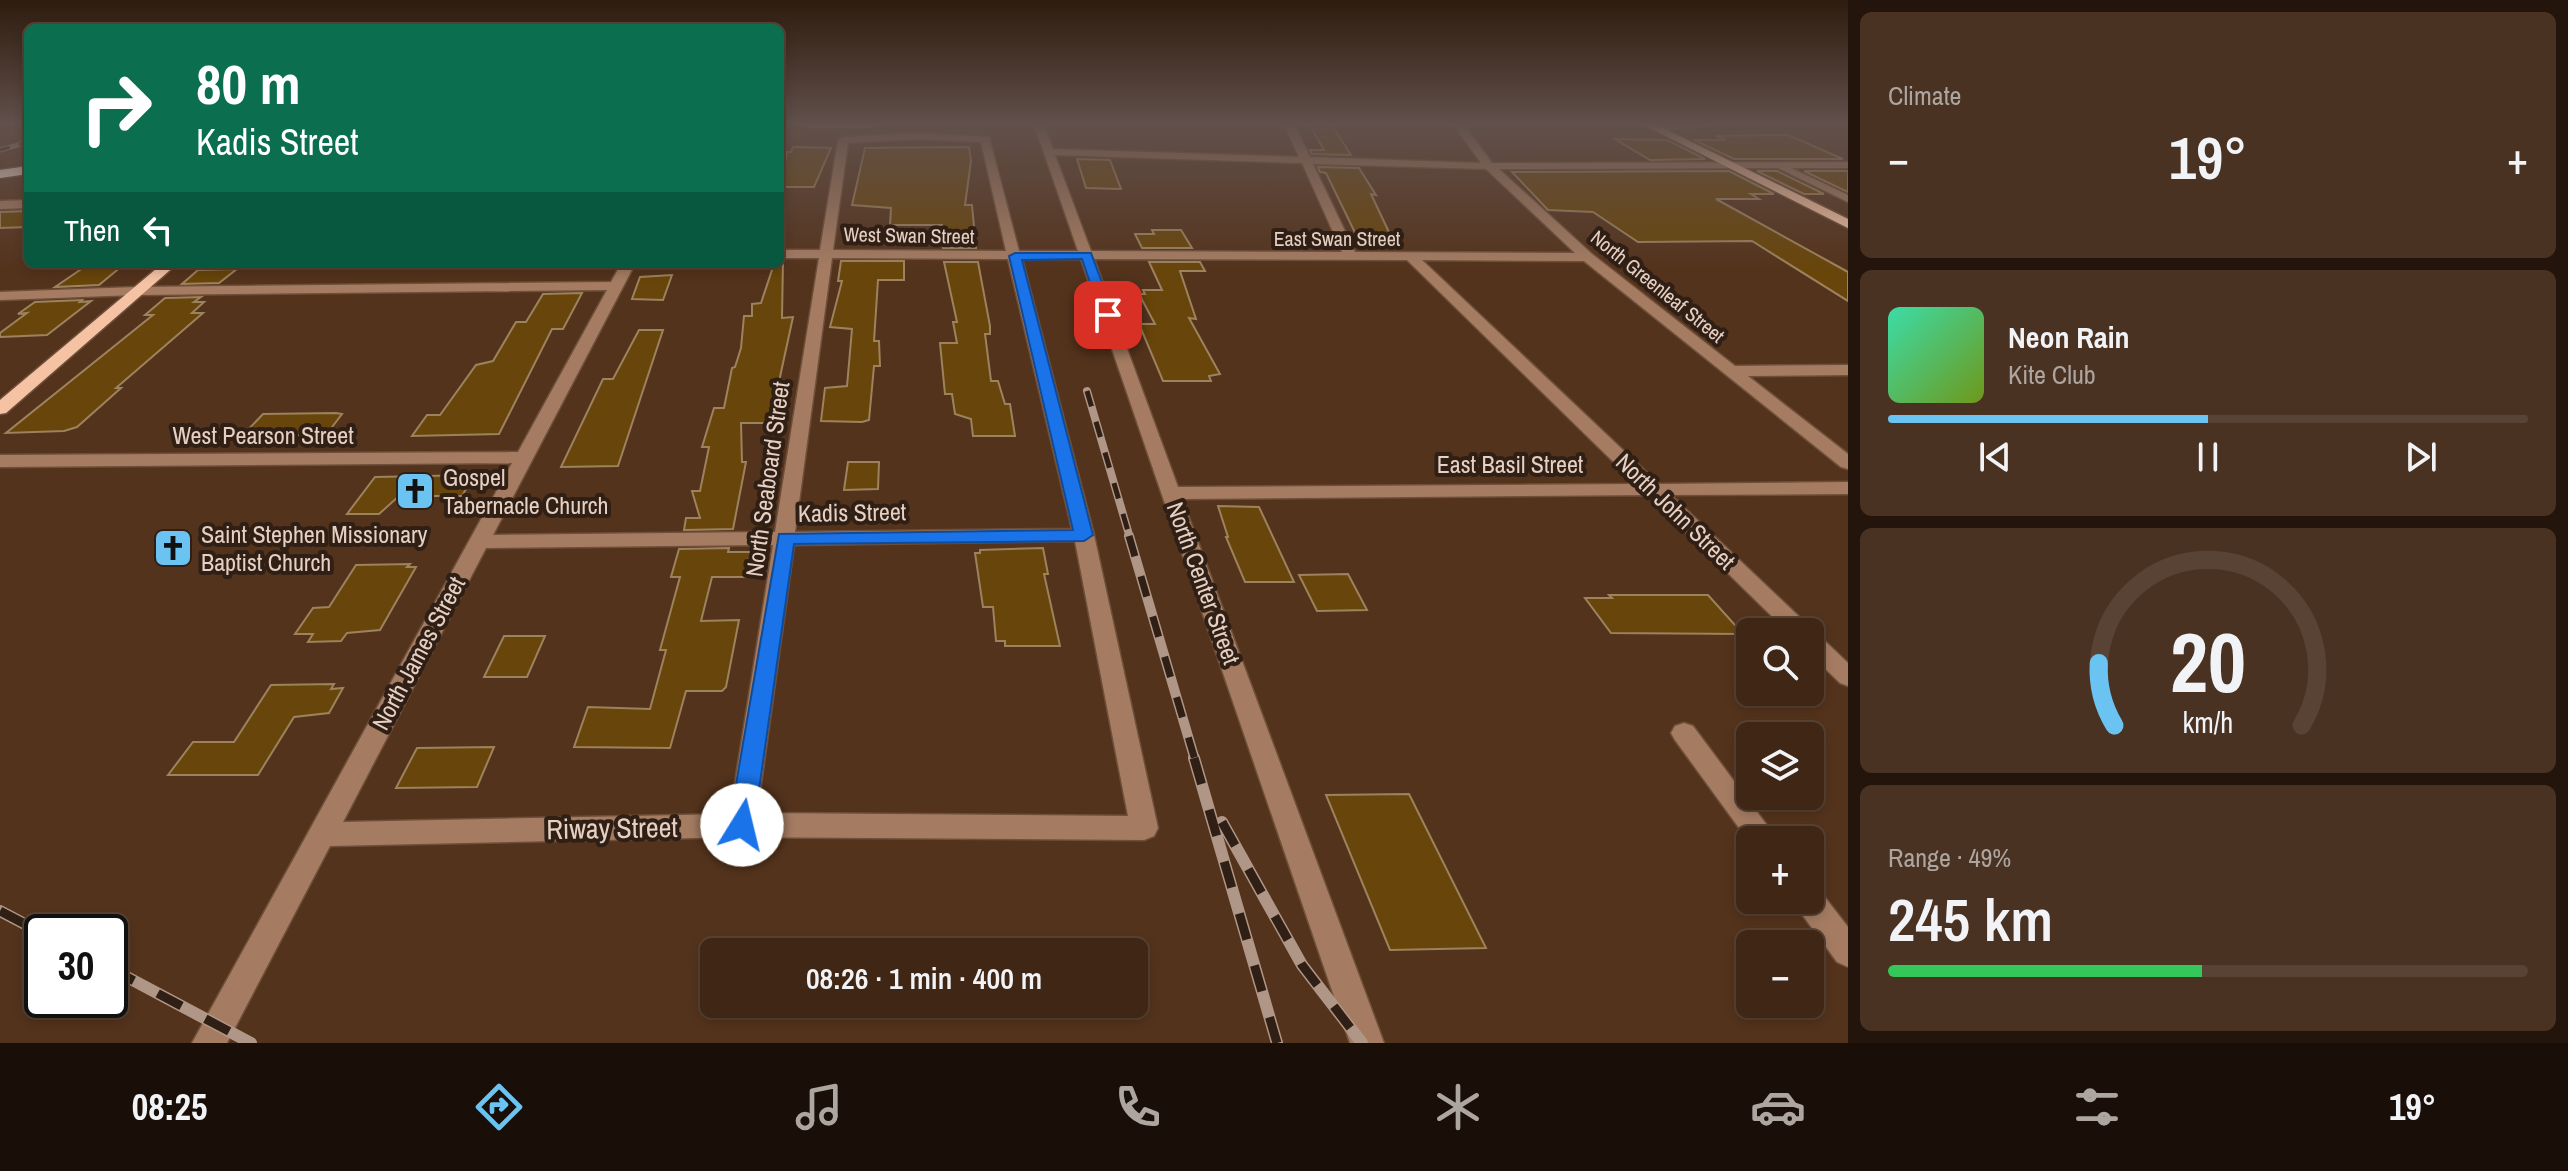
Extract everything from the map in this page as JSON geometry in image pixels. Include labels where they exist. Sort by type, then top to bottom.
[{"type":"main road","points":[[1746,173],[1848,224]]},
{"type":"main road","points":[[0,409],[165,268]]},
{"type":"street","name":"North Seaboard Street","points":[[742,825],[838,173]]},
{"type":"street","name":"North Seaboard Street","points":[[994,173],[1015,256]]},
{"type":"street","name":"North Center Street","points":[[1056,173],[1367,1043]]},
{"type":"street","points":[[1311,173],[1351,258]]},
{"type":"street","name":"North Greenleaf Street","points":[[1496,173],[1587,257],[1848,463]]},
{"type":"street","points":[[1791,173],[1848,200]]},
{"type":"street","points":[[1758,179],[1843,174],[1840,173]]},
{"type":"street","points":[[1779,179],[1822,200]]},
{"type":"street","points":[[1800,200],[1848,200]]},
{"type":"street","points":[[0,205],[24,204]]},
{"type":"street","name":"West Swan Street","points":[[784,254],[1086,255]]},
{"type":"street","name":"East Swan Street","points":[[1086,255],[1587,257]]},
{"type":"street","points":[[1015,256],[1084,535]]},
{"type":"street","name":"North John Street","points":[[1412,258],[1787,618]]},
{"type":"street","name":"North James Street","points":[[209,1043],[626,268]]},
{"type":"street","points":[[0,296],[136,291],[617,286]]},
{"type":"street","points":[[1731,371],[1848,370]]},
{"type":"street","name":"West Pearson Street","points":[[0,461],[527,457]]},
{"type":"street","name":"East Basil Street","points":[[1171,493],[1848,488]]},
{"type":"street","name":"Kadis Street","points":[[477,542],[1084,535]]},
{"type":"street","name":"Riway Street","points":[[320,834],[742,825],[1144,828],[1084,535]]},
{"type":"street","points":[[1824,654],[1848,677]]},
{"type":"street","points":[[1684,733],[1754,826]]},
{"type":"street","points":[[1820,914],[1848,952]]},
{"type":"building","points":[[784,173],[820,173],[814,187],[784,187]]},
{"type":"building","points":[[859,173],[969,173],[965,205],[972,205],[976,248],[943,248],[942,225],[890,225],[891,208],[852,205]]},
{"type":"building","points":[[1081,173],[1115,173],[1121,189],[1086,188]]},
{"type":"building","points":[[1326,173],[1362,173],[1376,195],[1371,194],[1396,247],[1361,245]]},
{"type":"building","points":[[1513,173],[1732,173],[1774,194],[1751,194],[1759,199],[1716,199],[1848,272],[1848,301],[1752,241],[1638,242],[1593,212],[1548,210]]},
{"type":"building","points":[[1760,173],[1780,173],[1824,194],[1804,194]]},
{"type":"building","points":[[1808,173],[1848,173],[1848,192]]},
{"type":"building","points":[[24,211],[24,227],[0,228],[0,212]]},
{"type":"building","points":[[1152,230],[1181,230],[1192,248],[1142,248],[1135,234],[1154,234]]},
{"type":"building","points":[[841,261],[904,261],[904,280],[878,280],[874,341],[879,341],[880,366],[874,366],[869,420],[862,422],[821,421],[825,388],[847,386],[852,329],[830,327],[842,281],[838,281]]},
{"type":"building","points":[[944,262],[978,262],[990,326],[990,334],[985,334],[991,381],[998,381],[1005,404],[1010,404],[1015,436],[973,436],[971,419],[955,414],[952,394],[945,394],[940,343],[957,343],[953,322],[957,322]]},
{"type":"building","points":[[1149,262],[1200,262],[1205,271],[1180,271],[1196,319],[1189,318],[1220,374],[1209,376],[1211,381],[1163,381],[1139,324],[1155,324],[1139,294],[1145,294],[1143,290],[1162,290]]},
{"type":"building","points":[[83,268],[120,268],[99,285],[55,287]]},
{"type":"building","points":[[773,268],[783,268],[782,318],[793,317],[770,423],[741,423],[742,462],[746,462],[733,529],[684,530],[686,518],[700,518],[692,491],[700,491],[709,447],[702,447],[714,408],[724,408],[732,368],[741,348],[744,316],[752,316],[752,304],[761,303]]},
{"type":"building","points":[[237,269],[219,283],[182,284],[198,270]]},
{"type":"building","points":[[672,275],[663,300],[632,299],[640,277]]},
{"type":"building","points":[[582,293],[563,329],[552,329],[499,434],[412,436],[427,415],[440,415],[476,365],[493,361],[516,322],[526,322],[543,294]]},
{"type":"building","points":[[201,297],[194,302],[204,302],[192,313],[203,313],[116,388],[121,388],[77,427],[64,431],[6,433],[153,315],[145,315],[165,298]]},
{"type":"building","points":[[82,300],[80,302],[91,301],[47,335],[0,337],[0,333],[27,313],[18,314],[35,302]]},
{"type":"building","points":[[639,330],[663,330],[618,466],[561,467],[603,379],[613,379]]},
{"type":"building","points":[[263,414],[342,414],[326,435],[242,436]]},
{"type":"building","points":[[848,462],[879,462],[878,489],[844,490]]},
{"type":"building","points":[[474,475],[462,496],[399,496],[379,514],[347,514],[375,477]]},
{"type":"building","points":[[1218,506],[1259,507],[1294,582],[1245,582],[1226,537]]},
{"type":"building","points":[[729,548],[728,552],[750,552],[745,577],[712,577],[701,621],[739,620],[726,687],[722,691],[686,691],[670,748],[574,747],[588,707],[650,709],[666,650],[660,650],[680,577],[671,577],[679,549]]},
{"type":"building","points":[[1043,548],[1048,574],[1044,574],[1060,646],[1005,646],[1005,641],[996,641],[993,607],[983,607],[975,553],[980,553],[980,550]]},
{"type":"building","points":[[410,564],[407,567],[416,567],[380,630],[347,633],[341,641],[308,642],[313,634],[295,634],[313,608],[329,607],[356,565]]},
{"type":"building","points":[[1348,574],[1367,610],[1317,611],[1299,575]]},
{"type":"building","points":[[1609,595],[1708,595],[1736,626],[1736,634],[1611,633],[1585,598],[1612,598]]},
{"type":"building","points":[[504,636],[545,636],[527,677],[484,677]]},
{"type":"building","points":[[334,684],[331,689],[343,688],[329,713],[294,717],[258,775],[168,775],[193,742],[234,742],[271,685]]},
{"type":"building","points":[[494,747],[477,787],[396,788],[417,748]]},
{"type":"building","points":[[1409,794],[1486,948],[1390,950],[1326,795]]},
{"type":"railway","points":[[1087,391],[1130,538]]},
{"type":"railway","points":[[1129,536],[1195,760]]},
{"type":"railway","points":[[1194,758],[1277,1043]]},
{"type":"railway","points":[[1222,822],[1302,965],[1362,1043]]},
{"type":"railway","points":[[0,911],[24,924]]},
{"type":"railway","points":[[128,978],[251,1043]]},
{"type":"place","name":"Gospel Tabernacle Church","points":[[415,491]]},
{"type":"place","name":"Saint Stephen Missionary Baptist Church","points":[[173,548]]},
{"type":"route","points":[[742,825],[785,538],[1084,535],[1015,256],[1086,255],[1108,315]]}]
